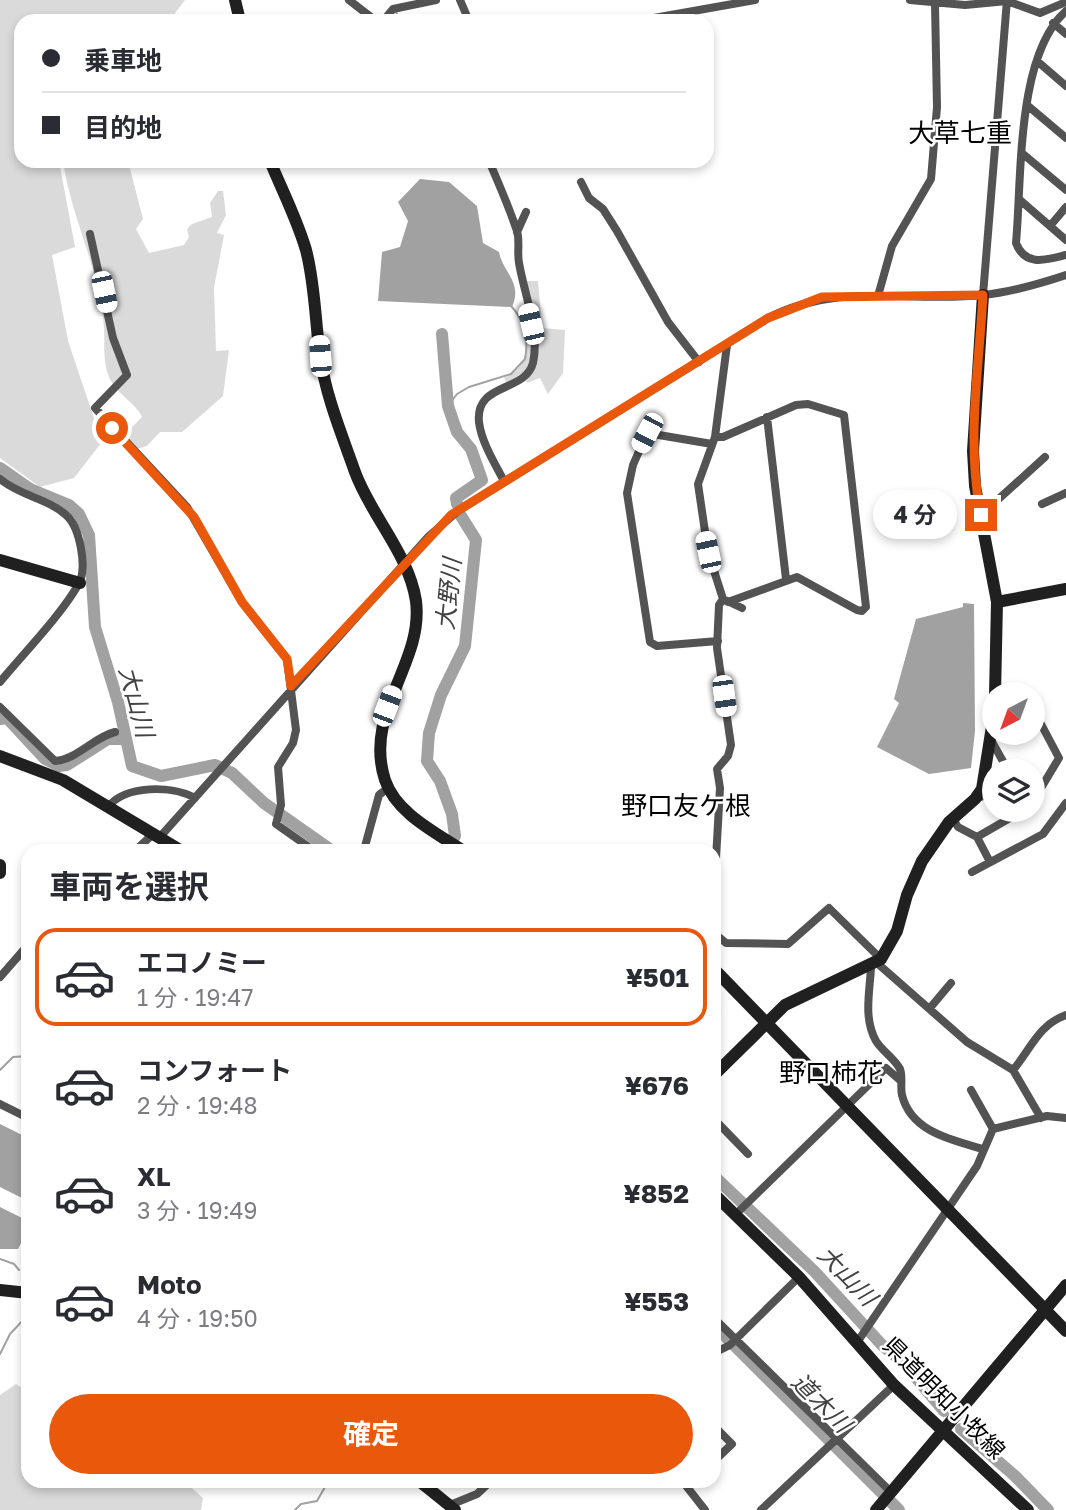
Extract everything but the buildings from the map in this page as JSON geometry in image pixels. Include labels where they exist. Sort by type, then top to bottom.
[{"type":"street","points":[[349,0],[367,14]]},
{"type":"street","points":[[389,14],[393,9],[436,0]]},
{"type":"street","points":[[676,14],[755,0]]},
{"type":"street","points":[[910,0],[935,4],[1007,1],[1040,13],[1066,2]]},
{"type":"street","points":[[995,682],[997,602],[975,486],[973,451],[1007,1]]},
{"type":"street","points":[[878,296],[892,246],[931,179],[937,107],[935,4]]},
{"type":"street","points":[[1066,10],[1053,23],[1044,38],[1028,87],[1017,247],[1038,262],[1066,255]]},
{"type":"street","points":[[1053,23],[1066,34]]},
{"type":"street","points":[[1037,61],[1066,86]]},
{"type":"street","points":[[1027,105],[1066,138]]},
{"type":"street","points":[[1023,154],[1066,190]]},
{"type":"street","points":[[273,168],[306,252],[325,379],[355,471],[368,502],[405,564],[411,581],[417,614],[412,640],[381,728],[382,767],[388,788],[410,815],[450,844]]},
{"type":"street","points":[[492,168],[517,232],[518,259],[531,324],[532,367],[517,383],[495,390],[486,398],[479,421],[504,481]]},
{"type":"street","points":[[581,181],[590,198],[603,209],[617,231],[668,322],[699,362]]},
{"type":"street","points":[[1020,200],[1066,240]]},
{"type":"street","points":[[1050,226],[1066,207]]},
{"type":"street","points":[[517,232],[526,212]]},
{"type":"street","points":[[90,234],[113,338],[127,374],[95,408],[194,517],[242,602],[287,659],[296,730],[293,743],[278,766],[281,808],[276,824],[304,844]]},
{"type":"street","points":[[145,844],[195,798],[291,686],[451,515],[504,481],[768,318],[810,300],[836,296],[983,295],[1066,275]]},
{"type":"street","points":[[727,345],[713,441],[701,470],[699,499],[708,552],[725,600],[742,608]]},
{"type":"street","points":[[717,844],[720,788],[717,769],[728,755],[731,745],[718,641],[719,605],[725,600],[797,577],[857,610],[862,611],[866,607],[844,415],[808,404],[767,417],[713,441],[647,433],[633,465],[627,493],[650,642],[657,646],[718,641]]},
{"type":"street","points":[[767,417],[786,579]]},
{"type":"street","points":[[981,515],[1045,457]]},
{"type":"street","points":[[0,478],[23,494],[65,513],[72,521],[81,545],[80,583],[0,682]]},
{"type":"street","points":[[1042,504],[1066,494]]},
{"type":"street","points":[[0,560],[80,583]]},
{"type":"street","points":[[997,602],[1066,589]]},
{"type":"street","points":[[0,707],[55,761],[64,761],[102,735],[115,732]]},
{"type":"street","points":[[1045,732],[1059,758],[1045,781]]},
{"type":"street","points":[[982,1149],[933,1133],[908,1110],[901,1072],[878,1044],[871,1027],[868,988],[876,963],[897,931],[907,895],[922,862],[953,820],[975,799],[986,777],[990,746]]},
{"type":"street","points":[[0,756],[63,780],[169,844]]},
{"type":"street","points":[[366,844],[379,795],[388,788]]},
{"type":"street","points":[[107,807],[119,796],[130,793],[170,789],[195,798]]},
{"type":"street","points":[[975,799],[982,796]]},
{"type":"street","points":[[972,872],[1043,834],[1066,803]]},
{"type":"street","points":[[953,820],[958,827],[977,837],[990,862]]},
{"type":"street","points":[[977,837],[1003,822]]},
{"type":"street","points":[[0,865],[0,873]]},
{"type":"street","points":[[721,939],[726,943],[788,944],[829,908],[876,963],[967,1042],[1013,1069],[1041,1118]]},
{"type":"street","points":[[0,977],[21,953]]},
{"type":"street","points":[[721,1068],[792,1001],[876,963]]},
{"type":"street","points":[[721,977],[1066,1331]]},
{"type":"street","points":[[930,1008],[951,983]]},
{"type":"street","points":[[1013,1069],[1033,1045],[1038,1032],[1054,1019],[1066,1015]]},
{"type":"street","points":[[736,1214],[886,1068],[901,1081]]},
{"type":"street","points":[[971,1090],[993,1129]]},
{"type":"street","points":[[0,1104],[21,1114]]},
{"type":"street","points":[[860,1338],[977,1166],[982,1149],[993,1129],[1041,1118],[1066,1118]]},
{"type":"street","points":[[721,1126],[748,1154]]},
{"type":"street","name":"県道明知小牧線","points":[[721,1203],[736,1214],[860,1338],[894,1385],[1028,1510]]},
{"type":"street","points":[[721,1349],[733,1342],[799,1277]]},
{"type":"street","points":[[721,1327],[733,1342],[834,1441],[884,1501],[1066,1286]]},
{"type":"street","points":[[0,1290],[21,1292]]},
{"type":"street","points":[[761,1510],[894,1385]]},
{"type":"street","points":[[721,1433],[732,1444],[721,1454]]},
{"type":"street","points":[[430,1488],[452,1507],[483,1488]]},
{"type":"street","points":[[687,1488],[705,1510]]},
{"type":"shaded area","points":[[0,0],[185,0],[174,14],[14,14],[14,168],[60,168],[75,247],[52,255],[68,341],[102,442],[74,478],[40,487],[0,458]]},
{"type":"shaded area","points":[[64,168],[130,168],[143,219],[136,229],[149,253],[184,245],[189,237],[187,229],[192,224],[212,217],[210,203],[218,191],[223,191],[226,215],[217,233],[224,235],[214,288],[216,351],[229,350],[223,396],[182,432],[160,432],[147,446],[137,449],[126,439],[127,432],[142,417],[114,386],[108,375],[97,285]]},
{"type":"shaded area","points":[[420,179],[449,182],[477,206],[483,243],[499,252],[514,284],[515,298],[512,307],[378,301],[382,252],[400,247],[408,221],[398,202]]},
{"type":"shaded area","points":[[526,281],[538,281],[542,328],[565,330],[563,373],[548,394],[540,378],[527,383],[524,372],[506,383],[504,377],[520,367],[527,348],[527,327],[518,311],[530,305]]},
{"type":"shaded area","points":[[963,603],[974,604],[975,731],[971,768],[929,774],[877,747],[899,703],[894,699],[916,619],[963,607]]},
{"type":"shaded area","points":[[0,1124],[21,1134],[21,1198],[0,1187]]},
{"type":"shaded area","points":[[0,1207],[21,1218],[21,1243],[18,1249],[0,1249]]},
{"type":"shaded area","points":[[16,1384],[21,1387],[21,1488],[192,1488],[203,1498],[201,1510],[0,1510],[0,1395]]},
{"type":"waterway","points":[[448,406],[457,394],[469,387],[511,374],[525,359],[525,330],[511,306]]},
{"type":"waterway","name":"大野川","points":[[442,334],[448,406],[457,432],[471,449],[482,480],[456,498],[457,504]]},
{"type":"waterway","name":"大山川","points":[[0,468],[30,489],[69,505],[79,514],[89,535],[95,627],[118,702],[132,766],[161,776],[215,765],[232,773],[264,803],[322,844]]},
{"type":"waterway","name":"大野川","points":[[455,836],[452,814],[440,781],[427,761],[429,733],[441,695],[465,646],[476,540],[461,516]]},
{"type":"waterway","points":[[0,719],[7,718],[45,759],[59,766],[67,765],[108,739],[126,739]]},
{"type":"waterway","points":[[0,1070],[13,1057],[21,1056]]},
{"type":"waterway","name":"大山川","points":[[721,1183],[814,1271],[882,1345],[902,1361],[944,1411]]},
{"type":"waterway","points":[[0,1259],[14,1264],[19,1270]]},
{"type":"waterway","points":[[0,1354],[10,1334],[21,1322]]},
{"type":"waterway","name":"道木川","points":[[721,1332],[899,1510]]},
{"type":"waterway","name":"大山川","points":[[961,1429],[1015,1476],[1048,1510]]},
{"type":"waterway","points":[[295,1510],[301,1504],[317,1501],[324,1488]]},
{"type":"district","name":"大草七重","points":[[960,133]]},
{"type":"district","name":"野口友ケ根","points":[[686,806]]},
{"type":"district","name":"野口柿花","points":[[831,1073]]},
{"type":"route","points":[[112,428],[194,517],[242,602],[287,659],[291,686],[451,515],[768,318],[798,304],[822,297],[983,295],[973,451],[975,486],[981,515]]}]
